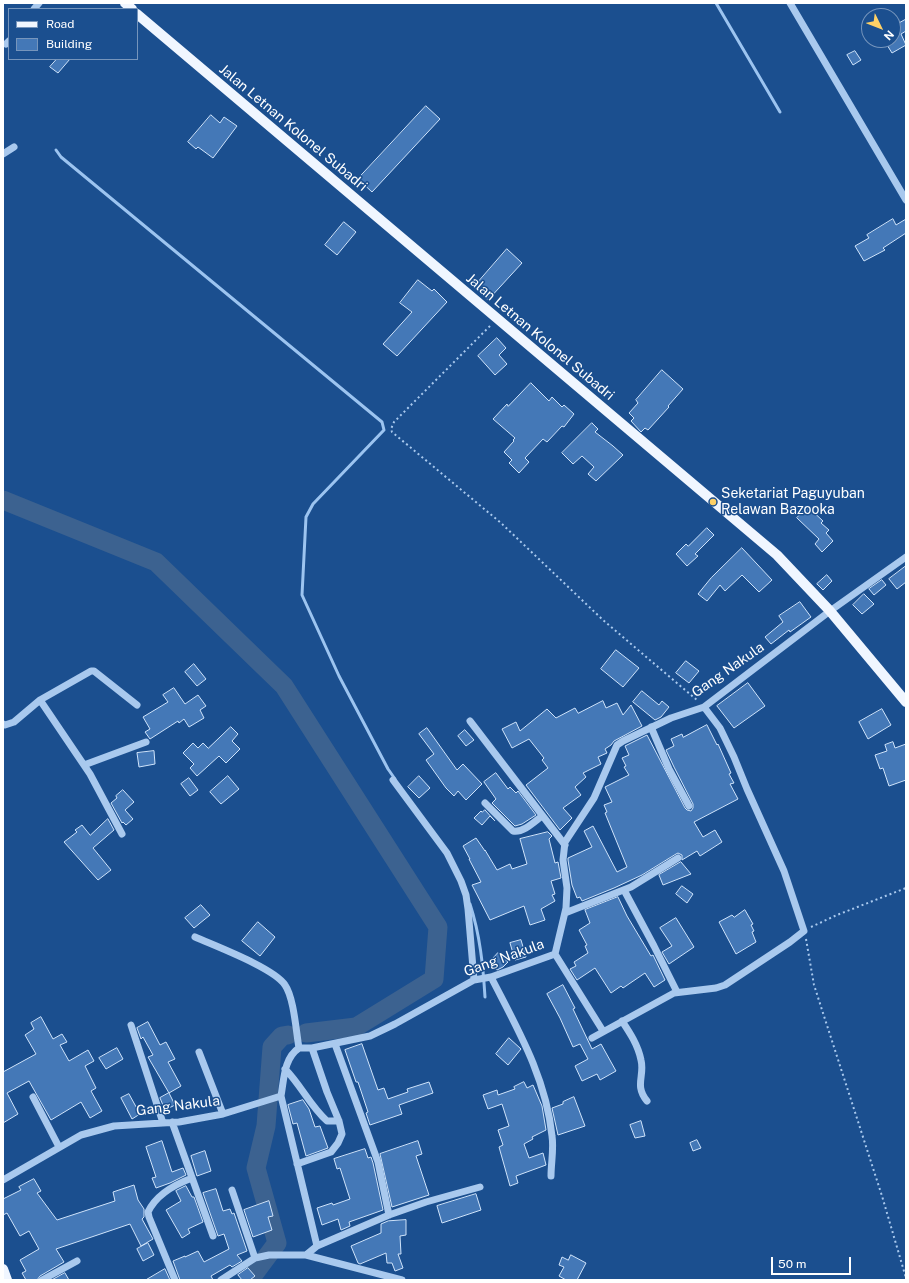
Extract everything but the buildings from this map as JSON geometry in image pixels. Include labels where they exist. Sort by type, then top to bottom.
[{"type":"main road","name":"Jalan Letnan Kolonel Subadri","points":[[138,15],[777,555],[830,611],[906,702]]},
{"type":"main road","points":[[3,1269],[6,1280]]},
{"type":"street","points":[[790,3],[906,200]]},
{"type":"street","points":[[3,154],[14,147]]},
{"type":"street","name":"Gang Nakula","points":[[299,1048],[312,1048],[370,1036],[476,980],[489,977],[555,954],[565,913],[567,888],[563,860],[564,845],[594,798],[617,745],[671,718],[704,707],[830,611],[906,557]]},
{"type":"street","points":[[3,724],[5,725],[14,722],[40,700],[90,671],[94,671],[137,705]]},
{"type":"street","points":[[40,700],[84,765],[122,834]]},
{"type":"street","points":[[592,1038],[667,996],[677,992],[716,988],[725,985],[804,931],[784,871],[734,757],[720,728],[704,707]]},
{"type":"street","points":[[470,720],[564,845]]},
{"type":"street","points":[[651,727],[669,769],[688,806]]},
{"type":"street","points":[[84,765],[146,742]]},
{"type":"street","points":[[393,780],[447,853],[461,880],[466,895],[468,908],[476,980]]},
{"type":"street","points":[[485,803],[513,831],[528,827],[542,816]]},
{"type":"street","points":[[565,913],[631,887],[678,858]]},
{"type":"street","points":[[624,890],[677,992]]},
{"type":"street","points":[[195,937],[259,966],[280,979],[285,984],[290,995],[299,1048],[290,1056],[285,1069],[281,1096],[317,1246]]},
{"type":"street","points":[[555,954],[603,1031]]},
{"type":"street","points":[[489,977],[528,1048],[543,1088],[548,1107],[552,1137],[551,1176]]},
{"type":"street","points":[[622,1021],[633,1036],[642,1061],[640,1080],[641,1090],[647,1101]]},
{"type":"street","points":[[131,1025],[163,1122]]},
{"type":"street","points":[[335,1044],[378,1162],[389,1215]]},
{"type":"street","points":[[297,1164],[332,1152],[342,1134],[312,1048]]},
{"type":"street","points":[[199,1052],[223,1114]]},
{"type":"street","points":[[285,1069],[294,1079],[318,1113],[327,1121],[339,1122]]},
{"type":"street","name":"Gang Nakula","points":[[3,1180],[81,1135],[114,1126],[172,1122],[223,1114],[281,1096]]},
{"type":"street","points":[[33,1097],[59,1147]]},
{"type":"street","points":[[172,1122],[213,1236]]},
{"type":"street","points":[[175,1280],[148,1212],[152,1205],[175,1185],[192,1178]]},
{"type":"street","points":[[306,1255],[317,1246],[389,1215],[426,1202],[480,1187]]},
{"type":"street","points":[[232,1190],[255,1258]]},
{"type":"street","points":[[221,1280],[255,1258],[268,1254],[306,1255],[402,1280]]},
{"type":"street","points":[[42,1280],[77,1261]]},
{"type":"path","points":[[497,319],[394,422],[391,429],[392,432],[501,523],[603,620],[704,707]]},
{"type":"path","points":[[906,888],[837,914],[804,931],[814,985],[882,1196],[906,1278]]},
{"type":"waterway","points":[[716,3],[780,112]]},
{"type":"waterway","points":[[56,150],[61,157],[382,422],[384,430],[313,504],[306,517],[302,595],[339,676],[388,769],[395,779]]},
{"type":"waterway","points":[[3,500],[156,562],[284,686],[438,927],[434,979],[356,1027],[306,1033]]},
{"type":"waterway","points":[[470,904],[480,950],[485,997]]},
{"type":"waterway","points":[[254,1274],[277,1243],[256,1168],[266,1126],[272,1047],[282,1036],[288,1035]]},
{"type":"waterway","points":[[251,1280],[254,1274]]},
{"type":"place","name":"Seketariat Paguyuban Relawan Bazooka","points":[[713,502]]}]
